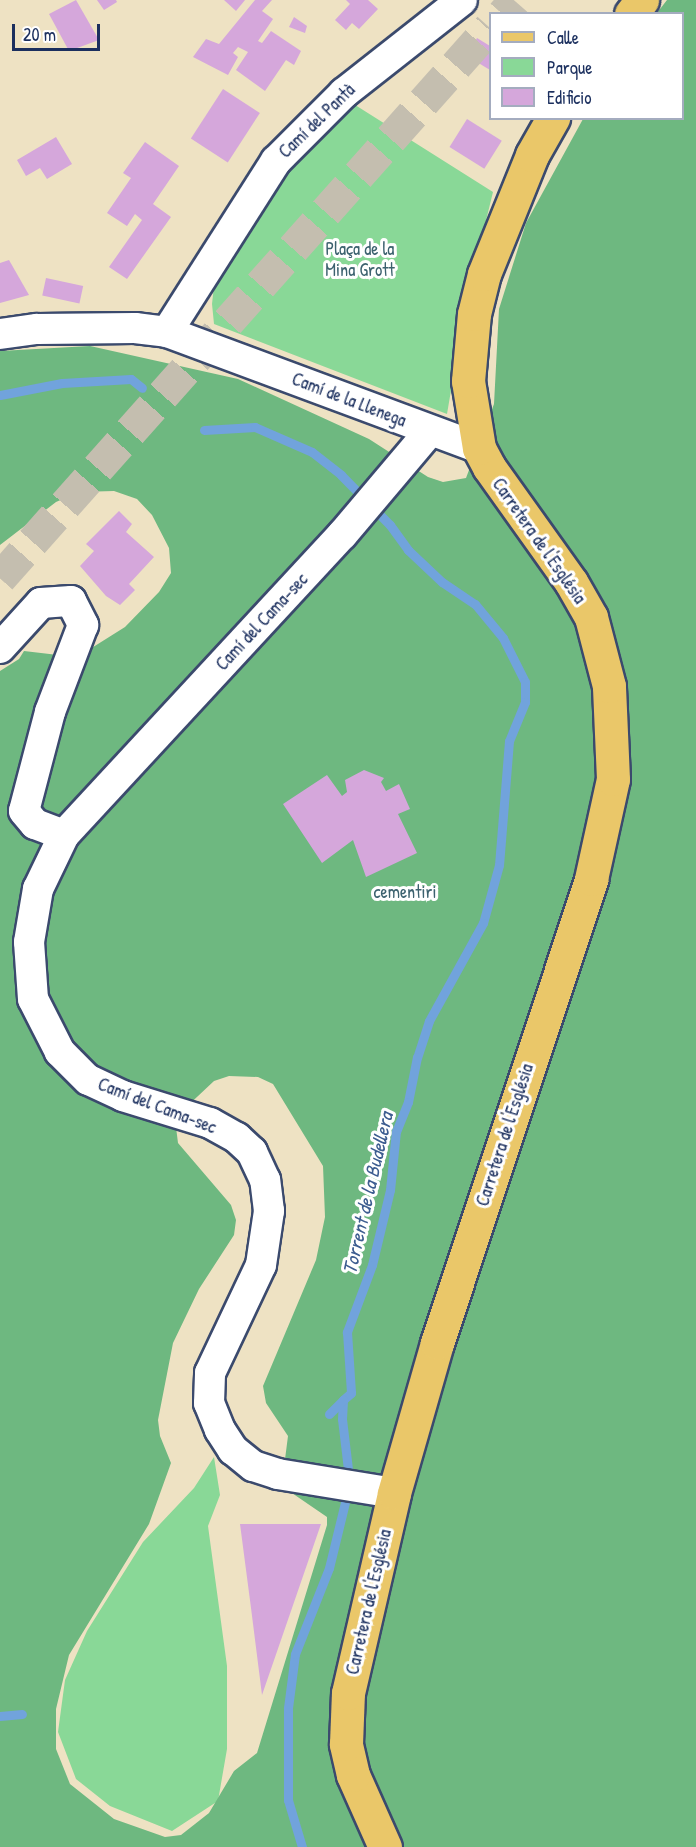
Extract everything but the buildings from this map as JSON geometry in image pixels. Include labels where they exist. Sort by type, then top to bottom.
[{"type":"main road","points":[[633,12],[642,0]]},
{"type":"main road","name":"Carretera de l'Església","points":[[385,1847],[353,1775],[346,1717],[394,1493],[437,1343],[591,879],[613,779],[609,686],[591,617],[550,552],[501,490],[479,448],[468,381],[474,314],[488,263],[532,155],[552,120]]},
{"type":"street","name":"Camí del Pantà","points":[[168,332],[204,271],[276,161],[344,93],[462,0]]},
{"type":"street","points":[[0,334],[37,328],[135,328],[168,332]]},
{"type":"street","name":"Camí de la Llenega","points":[[168,332],[479,448]]},
{"type":"street","name":"Camí del Cama-sec","points":[[394,1493],[278,1474],[253,1466],[233,1450],[220,1430],[209,1403],[210,1373],[261,1265],[269,1211],[265,1180],[252,1152],[228,1133],[190,1116],[123,1096],[88,1080],[60,1052],[33,999],[29,942],[38,889],[64,835],[342,535],[430,431]]},
{"type":"street","points":[[0,648],[41,603],[71,601],[83,625],[50,712],[24,811],[35,824],[64,835]]},
{"type":"green space","name":"cementiri","points":[[667,0],[696,0],[696,1847],[0,1847],[0,671],[19,659],[24,651],[58,655],[90,649],[125,627],[159,592],[171,573],[169,548],[152,515],[137,499],[114,491],[79,492],[56,502],[0,545],[0,351],[90,346],[238,379],[369,439],[428,477],[443,482],[466,478],[494,404],[499,309],[526,223],[582,120],[684,120],[684,12],[658,12]],"holes":[[[229,1076],[258,1077],[273,1084],[323,1166],[325,1217],[316,1260],[263,1386],[266,1403],[288,1436],[284,1467],[289,1491],[327,1517],[327,1525],[257,1753],[234,1771],[209,1813],[181,1835],[165,1837],[114,1819],[70,1784],[56,1749],[56,1709],[69,1655],[149,1524],[171,1463],[160,1436],[158,1420],[173,1343],[199,1289],[234,1235],[236,1220],[231,1205],[178,1143],[176,1127],[181,1112],[214,1081]]]},
{"type":"green space","name":"Plaça de la Mina Grott","points":[[352,103],[493,192],[466,302],[447,414],[214,324],[212,304],[217,259],[307,149]]},
{"type":"green space","points":[[214,1457],[220,1495],[208,1526],[227,1666],[227,1749],[218,1801],[172,1831],[110,1806],[76,1779],[58,1732],[65,1680],[87,1631],[143,1542],[194,1488]]},
{"type":"waterway","points":[[0,395],[62,383],[131,379],[142,388]]},
{"type":"waterway","name":"Torrent de la Budellera","points":[[204,430],[255,427],[312,452],[341,475],[390,525],[408,550],[442,582],[475,604],[503,638],[525,682],[525,702],[509,741],[499,865],[483,923],[429,1021],[417,1057],[408,1102],[396,1131],[390,1190],[372,1265],[347,1332],[351,1393],[343,1400],[342,1419],[348,1469]]},
{"type":"waterway","points":[[329,1414],[343,1400]]},
{"type":"waterway","name":"Torrent de la Budellera","points":[[302,1847],[288,1800],[288,1708],[295,1654],[329,1568],[346,1498]]},
{"type":"waterway","points":[[0,1716],[22,1714]]},
{"type":"tunnel","points":[[505,12],[515,0]]},
{"type":"tunnel","points":[[0,578],[489,28]]}]
